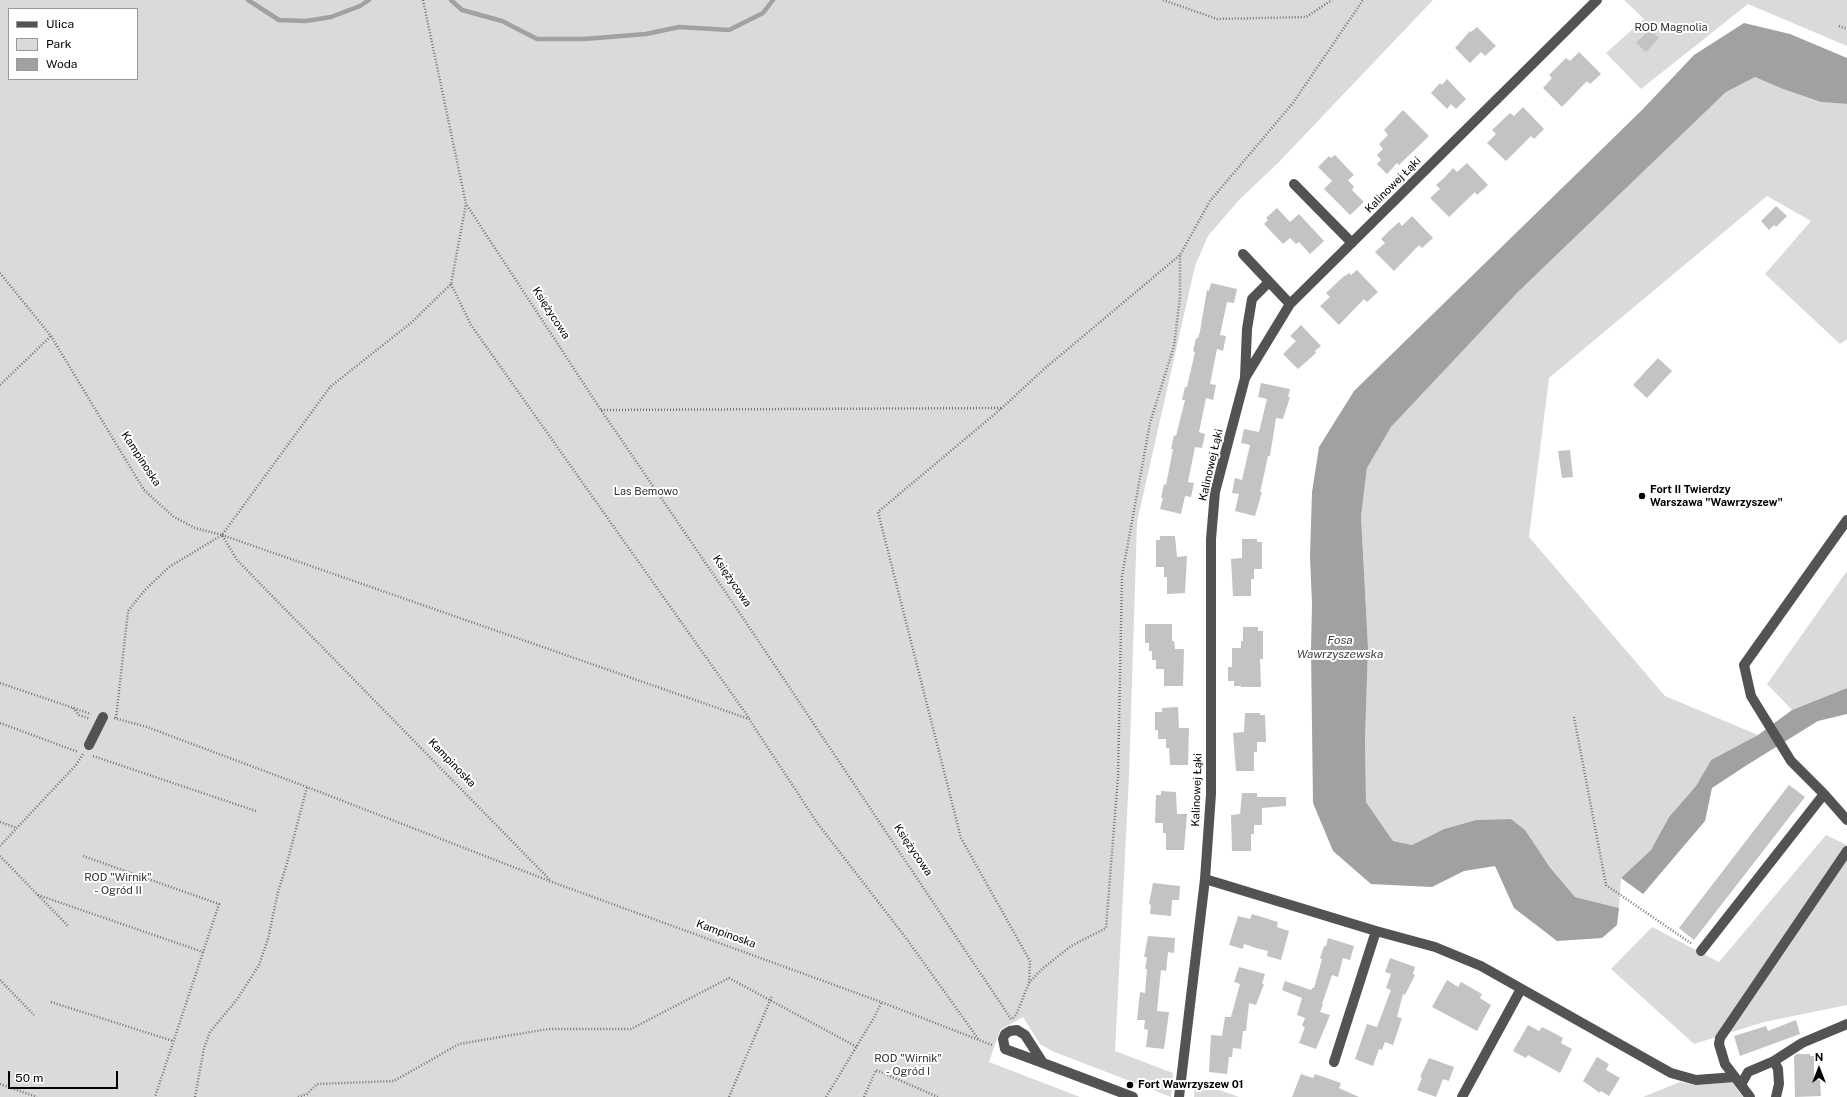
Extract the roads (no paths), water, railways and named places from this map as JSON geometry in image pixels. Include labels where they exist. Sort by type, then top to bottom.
[{"type":"street","name":"Kalinowej Łąki","points":[[1179,1097],[1183,1076],[1205,879],[1211,794],[1211,539],[1215,492],[1245,378],[1290,304],[1597,0]]},
{"type":"street","points":[[1294,184],[1352,243]]},
{"type":"street","points":[[1243,254],[1290,304]]},
{"type":"street","points":[[1245,378],[1247,329],[1252,299],[1269,282]]},
{"type":"street","points":[[1847,520],[1744,665],[1751,696],[1791,761],[1824,794],[1847,820]]},
{"type":"street","points":[[86,749],[101,716]]},
{"type":"street","points":[[1701,951],[1824,794]]},
{"type":"street","points":[[1750,1097],[1725,1064],[1719,1044],[1720,1038],[1847,851]]},
{"type":"street","points":[[1205,879],[1376,931],[1435,947],[1480,966],[1671,1073],[1696,1080],[1738,1081],[1748,1072],[1774,1061],[1802,1043],[1847,1024]]},
{"type":"street","points":[[1334,1062],[1376,931]]},
{"type":"street","points":[[1462,1097],[1521,989]]},
{"type":"street","points":[[1043,1063],[1028,1038],[1017,1030],[1010,1031],[1005,1034],[1003,1040],[1005,1050],[1133,1097]]},
{"type":"street","points":[[1774,1061],[1778,1069],[1779,1084],[1776,1097]]},
{"type":"water","name":"Fosa Wawrzyszewska","points":[[1744,23],[1790,34],[1847,58],[1847,104],[1821,102],[1783,89],[1755,77],[1726,92],[1518,292],[1391,427],[1367,468],[1361,516],[1368,647],[1365,741],[1366,802],[1393,841],[1412,845],[1444,829],[1476,820],[1511,819],[1525,830],[1549,866],[1575,897],[1619,908],[1617,925],[1602,938],[1557,941],[1514,908],[1495,866],[1464,871],[1432,887],[1371,884],[1333,851],[1313,803],[1311,650],[1312,604],[1310,557],[1312,492],[1319,447],[1354,391],[1642,110],[1694,55]]},
{"type":"water","points":[[1847,688],[1847,714],[1818,721],[1712,788],[1705,821],[1643,894],[1621,878],[1651,850],[1669,817],[1696,786],[1711,760],[1758,735],[1792,710]]},
{"type":"waterway","points":[[248,0],[279,20],[306,21],[331,17],[360,6],[369,0]]},
{"type":"waterway","points":[[451,0],[462,10],[502,21],[537,39],[584,39],[646,34],[679,27],[729,30],[763,13],[773,0]]},
{"type":"place","name":"Fort II Twierdzy Warszawa \"Wawrzyszew\"","points":[[1642,496]]},
{"type":"place","name":"Fort Wawrzyszew 01","points":[[1130,1085]]},
{"type":"park label","name":"ROD Magnolia","points":[[1671,28]]},
{"type":"park label","name":"Las Bemowo","points":[[646,492]]},
{"type":"park label","name":"ROD \"Wirnik\" - Ogród II","points":[[118,884]]},
{"type":"park label","name":"ROD \"Wirnik\" - Ogród I","points":[[908,1065]]}]
